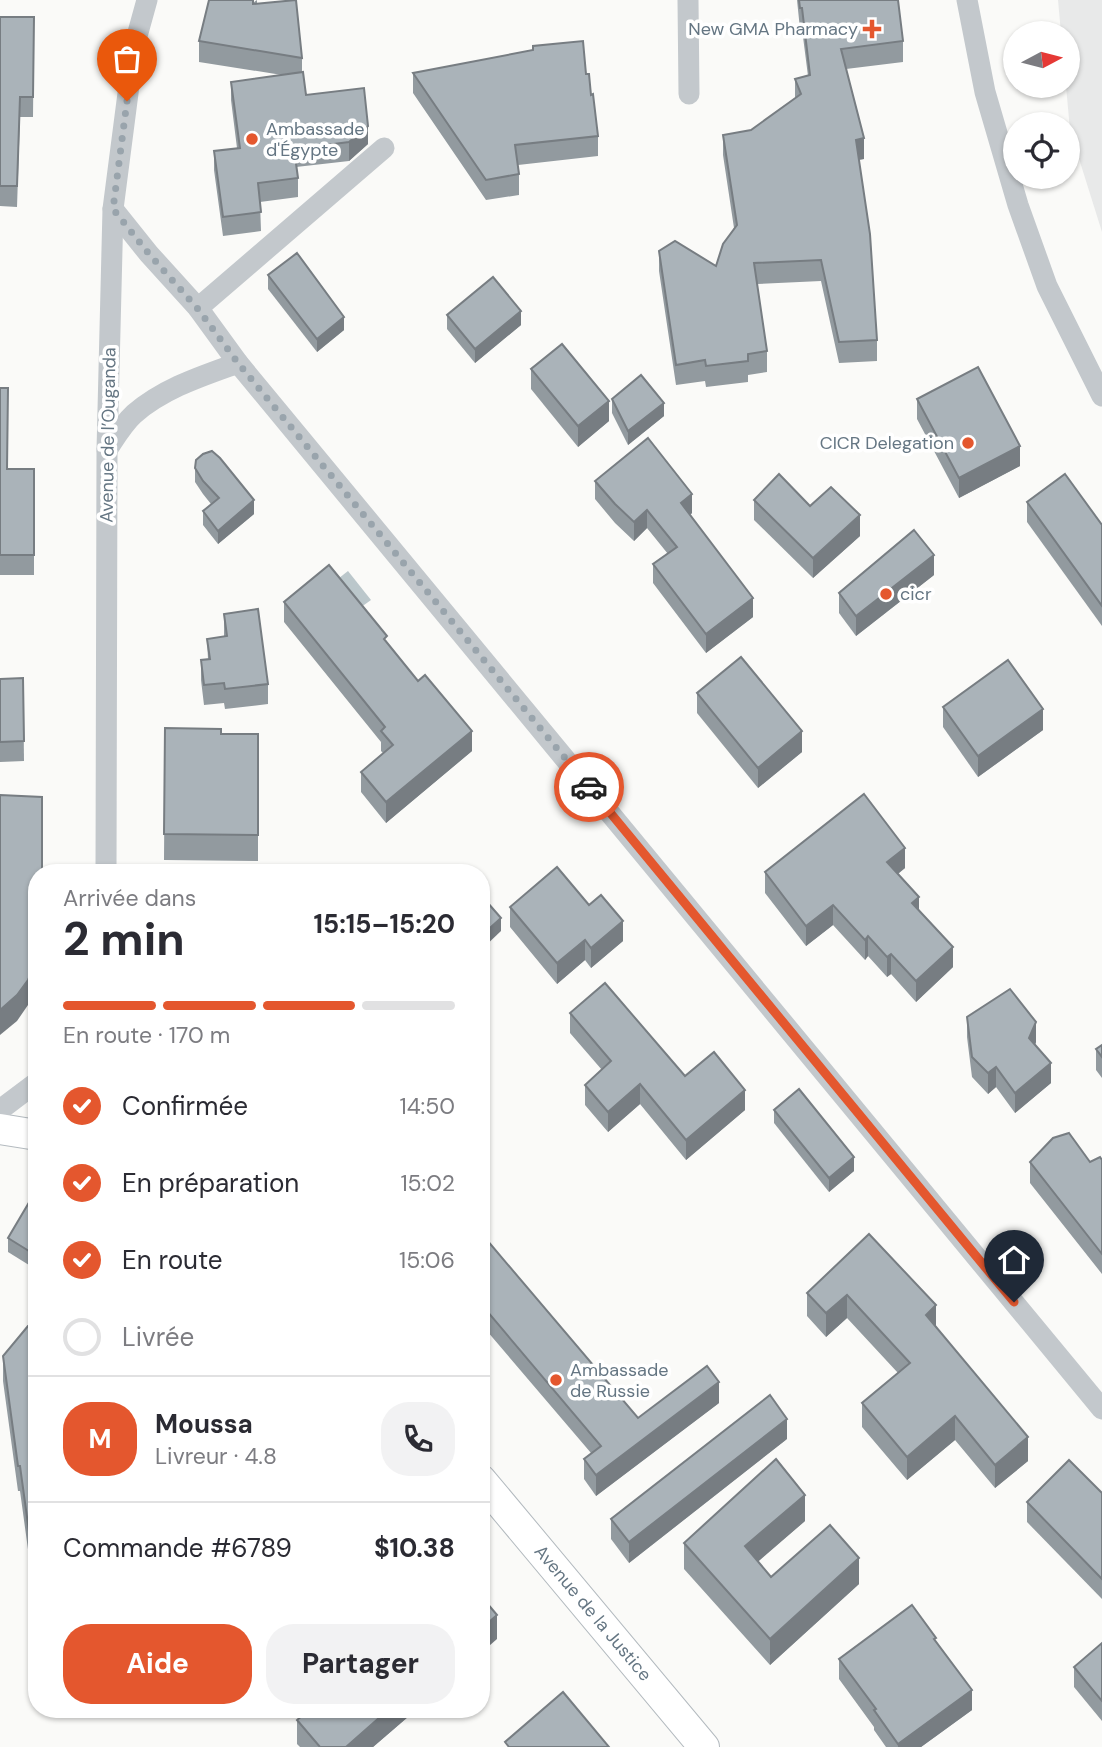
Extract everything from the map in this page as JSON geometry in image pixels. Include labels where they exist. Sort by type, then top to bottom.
[{"type":"main road","points":[[0,1129],[28,1134]]},
{"type":"main road","name":"Avenue de la Justice","points":[[490,1491],[704,1747]]},
{"type":"street","name":"Avenue de l’Ouganda","points":[[106,864],[107,450],[113,209],[134,47],[147,0]]},
{"type":"street","points":[[688,0],[689,94]]},
{"type":"street","points":[[967,0],[985,92],[1018,205],[1047,286],[1102,396]]},
{"type":"street","points":[[198,309],[384,148]]},
{"type":"street","points":[[113,209],[1102,1409]]},
{"type":"street","points":[[107,450],[132,416],[159,395],[183,383],[238,363]]},
{"type":"street","points":[[0,1110],[28,1089]]},
{"type":"shaded area","points":[[1058,0],[1102,0],[1102,232],[1080,162],[1080,112],[1068,112],[1067,98],[1080,98],[1080,21],[1060,21]]},
{"type":"shaded area","points":[[348,571],[371,600],[357,610],[334,582]]},
{"type":"building","points":[[209,0],[253,0],[253,4],[296,0],[302,58],[199,41]]},
{"type":"building","points":[[799,0],[898,0],[903,41],[841,49],[864,138],[856,140],[870,234],[877,340],[839,342],[821,260],[754,263],[767,351],[748,354],[748,361],[706,366],[705,360],[676,365],[659,251],[675,241],[716,266],[723,244],[737,225],[723,135],[751,130],[801,94],[795,79],[810,75]]},
{"type":"building","points":[[0,17],[34,17],[33,97],[20,97],[17,186],[0,186]]},
{"type":"building","points":[[583,41],[586,74],[589,74],[591,95],[593,94],[598,136],[515,145],[519,174],[486,180],[413,73],[533,50],[533,46]]},
{"type":"building","points":[[303,72],[306,95],[364,88],[368,126],[349,142],[294,149],[298,178],[258,183],[261,212],[223,217],[214,151],[240,148],[231,82]]},
{"type":"building","points":[[297,253],[344,317],[317,339],[268,275]]},
{"type":"building","points":[[493,277],[521,311],[475,349],[447,315]]},
{"type":"building","points":[[562,344],[609,401],[578,426],[531,369]]},
{"type":"building","name":"CICR Delegation","points":[[978,367],[1020,446],[959,478],[917,399]]},
{"type":"building","points":[[641,375],[664,403],[628,431],[612,399]]},
{"type":"building","points":[[0,388],[8,388],[7,469],[34,469],[34,555],[0,555]]},
{"type":"building","points":[[648,438],[692,494],[681,503],[753,598],[706,634],[653,564],[677,547],[647,510],[634,522],[595,481]]},
{"type":"building","points":[[212,451],[254,500],[218,531],[203,511],[219,498],[195,468],[196,460]]},
{"type":"building","points":[[779,474],[810,506],[831,487],[860,515],[813,558],[754,500]]},
{"type":"building","points":[[1065,474],[1102,525],[1102,606],[1027,502]]},
{"type":"building","points":[[914,530],[934,555],[856,616],[839,593]]},
{"type":"building","points":[[329,565],[387,636],[384,639],[418,681],[425,675],[472,731],[386,802],[361,772],[393,745],[381,731],[385,727],[284,602]]},
{"type":"building","points":[[258,609],[268,684],[225,689],[224,683],[204,685],[201,660],[210,659],[207,639],[227,636],[224,614]]},
{"type":"building","points":[[741,657],[802,731],[758,768],[697,693]]},
{"type":"building","points":[[1008,660],[1043,709],[978,756],[943,707]]},
{"type":"building","points":[[23,678],[24,741],[0,742],[0,679]]},
{"type":"building","points":[[165,728],[221,729],[221,734],[258,734],[258,835],[164,834]]},
{"type":"building","points":[[864,794],[905,848],[887,862],[919,897],[912,903],[953,947],[916,981],[891,954],[887,957],[868,936],[865,940],[833,905],[806,926],[765,872]]},
{"type":"building","points":[[0,795],[42,797],[42,864],[28,864],[28,980],[17,995],[0,1010]]},
{"type":"building","points":[[557,867],[589,905],[601,895],[623,921],[591,948],[585,940],[557,963],[510,907]]},
{"type":"building","points":[[490,905],[501,918],[490,928]]},
{"type":"building","points":[[605,983],[685,1076],[714,1052],[745,1090],[686,1140],[640,1084],[608,1112],[585,1085],[611,1061],[570,1013]]},
{"type":"building","points":[[1010,989],[1036,1022],[1029,1038],[1051,1063],[1015,1093],[996,1067],[988,1073],[972,1057],[967,1017]]},
{"type":"building","points":[[1102,1045],[1102,1057],[1096,1049]]},
{"type":"building","points":[[799,1089],[854,1157],[829,1178],[774,1110]]},
{"type":"building","points":[[1069,1133],[1090,1162],[1100,1157],[1102,1160],[1102,1254],[1030,1162],[1053,1138]]},
{"type":"building","points":[[28,1204],[28,1250],[8,1238]]},
{"type":"building","points":[[869,1234],[936,1305],[926,1315],[1028,1437],[995,1465],[955,1416],[907,1457],[862,1403],[910,1363],[847,1295],[826,1313],[807,1293]]},
{"type":"building","points":[[490,1244],[638,1418],[707,1366],[719,1382],[596,1475],[584,1459],[601,1446],[490,1315]]},
{"type":"building","points":[[28,1326],[28,1524],[18,1466],[3,1356]]},
{"type":"building","points":[[770,1395],[787,1419],[629,1542],[611,1519]]},
{"type":"building","points":[[776,1459],[805,1495],[745,1546],[771,1577],[830,1525],[859,1558],[770,1639],[684,1543]]},
{"type":"building","points":[[1069,1460],[1102,1493],[1102,1579],[1027,1502]]},
{"type":"building","points":[[912,1605],[972,1690],[898,1744],[839,1659]]},
{"type":"building","points":[[490,1607],[497,1615],[490,1621]]},
{"type":"building","points":[[1102,1643],[1102,1701],[1074,1667]]},
{"type":"building","points":[[563,1692],[609,1747],[509,1747],[505,1742]]},
{"type":"building","points":[[379,1718],[346,1747],[320,1747],[297,1720]]},
{"type":"way so far","points":[[127,101],[113,209],[589,787]]},
{"type":"place","name":"New GMA Pharmacy","points":[[872,29]]},
{"type":"place","name":"Ambassade d'Égypte","points":[[252,139]]},
{"type":"place","name":"CICR Delegation","points":[[968,443]]},
{"type":"place","name":"cicr","points":[[886,594]]},
{"type":"place","name":"Ambassade de Russie","points":[[556,1380]]},
{"type":"route","points":[[589,787],[1014,1302]]}]
